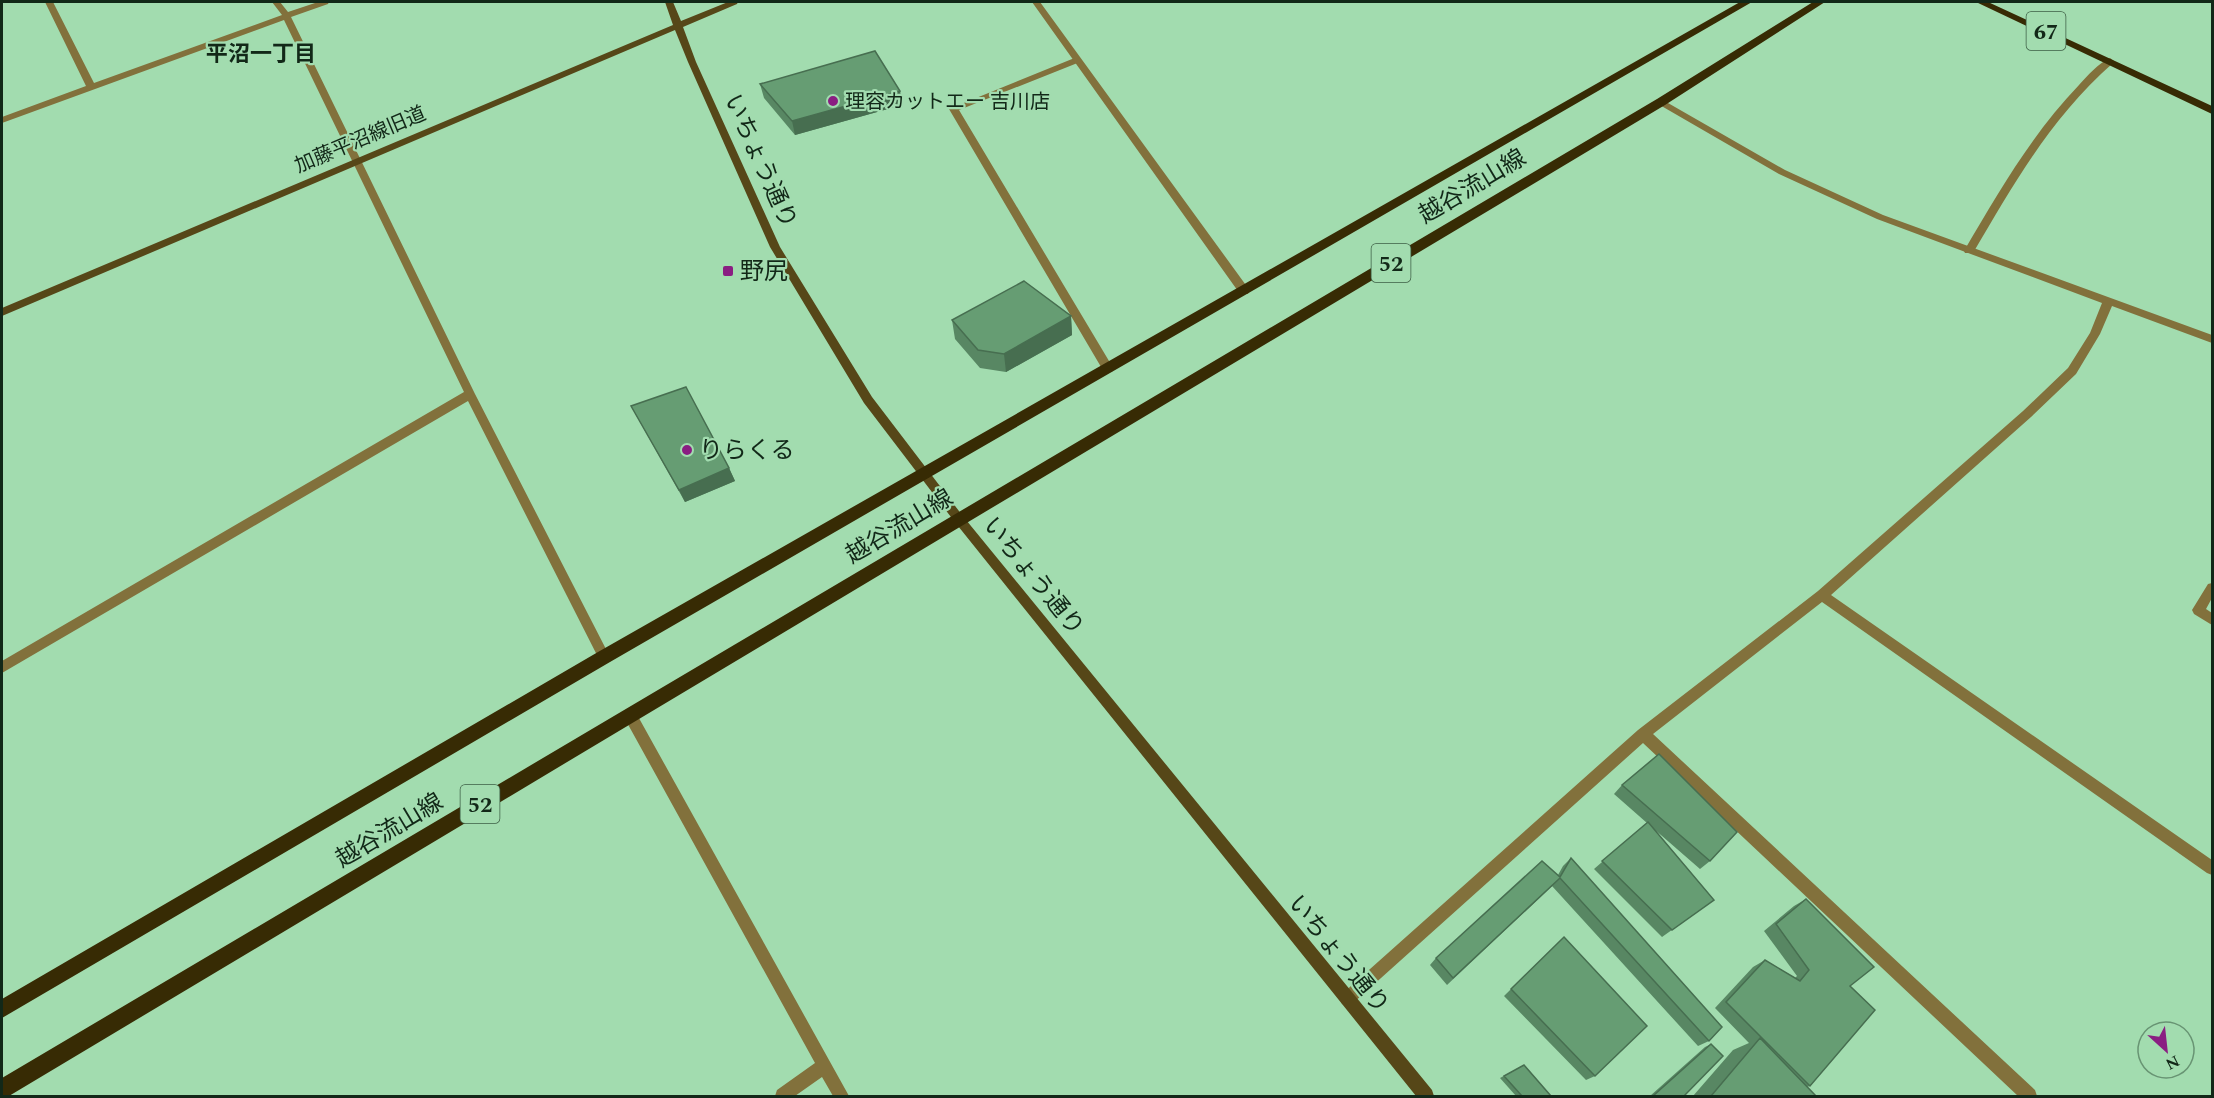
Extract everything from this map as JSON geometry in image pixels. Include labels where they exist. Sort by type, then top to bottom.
[{"type":"main road","name":"越谷流山線","points":[[2,1009],[604,657],[1747,2]]},
{"type":"main road","name":"越谷流山線","points":[[2,1089],[958,518],[1661,102],[1820,2]]},
{"type":"main road","name":"67","points":[[1981,2],[2212,110]]},
{"type":"street","points":[[49,2],[92,88]]},
{"type":"street","points":[[276,2],[286,15],[470,394],[604,657]]},
{"type":"street","points":[[2,120],[325,2]]},
{"type":"street","name":"いちょう通り","points":[[669,2],[775,247],[819,323],[868,400],[958,518],[1426,1096]]},
{"type":"street","name":"加藤平沼線旧道","points":[[2,312],[734,2]]},
{"type":"street","points":[[1036,2],[1245,291]]},
{"type":"street","points":[[1077,60],[954,109],[1108,369]]},
{"type":"street","points":[[1969,251],[2054,114],[2083,83],[2110,61]]},
{"type":"street","points":[[1661,102],[1782,172],[1880,217],[2212,339]]},
{"type":"street","points":[[1347,999],[1643,734],[1822,595],[1943,490],[2072,371],[2095,334],[2108,302]]},
{"type":"street","points":[[2,667],[470,394]]},
{"type":"street","points":[[2212,588],[2198,610],[2212,620]]},
{"type":"street","points":[[1822,595],[2212,868]]},
{"type":"street","points":[[630,715],[841,1096]]},
{"type":"street","points":[[1643,734],[2029,1096]]},
{"type":"street","points":[[783,1096],[824,1066]]},
{"type":"building","name":"理容カットエー 吉川店","points":[[875,51],[900,91],[792,121],[760,84]]},
{"type":"building","points":[[1024,281],[1071,316],[1004,354],[978,350],[952,320]]},
{"type":"building","name":"りらくる","points":[[686,387],[729,468],[679,490],[631,406]]},
{"type":"building","points":[[1659,754],[1737,832],[1710,861],[1622,785]]},
{"type":"building","points":[[1648,822],[1714,900],[1672,930],[1602,861]]},
{"type":"building","points":[[1571,858],[1722,1027],[1709,1041],[1560,878],[1453,978],[1436,958],[1542,861],[1560,877]]},
{"type":"building","points":[[1806,899],[1874,967],[1850,986],[1875,1010],[1810,1086],[1726,1002],[1765,960],[1800,981],[1809,970],[1776,924]]},
{"type":"building","points":[[1564,937],[1647,1026],[1595,1076],[1511,989]]},
{"type":"building","points":[[1760,1038],[1816,1096],[1711,1096]]},
{"type":"building","points":[[1711,1044],[1723,1056],[1684,1096],[1653,1096]]},
{"type":"building","points":[[1524,1065],[1551,1096],[1522,1096],[1504,1076]]},
{"type":"place","name":"理容カットエー 吉川店","points":[[833,101]]},
{"type":"place","name":"野尻","points":[[728,271]]},
{"type":"place","name":"りらくる","points":[[687,450]]},
{"type":"district","name":"平沼一丁目","points":[[261,53]]}]
